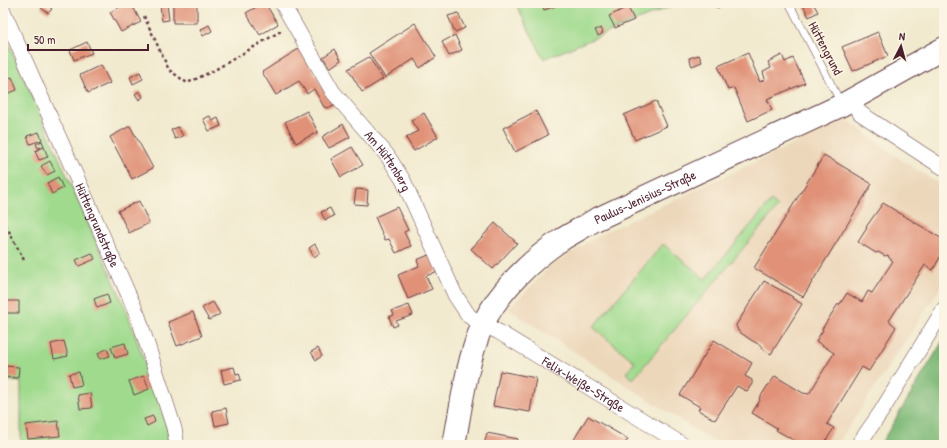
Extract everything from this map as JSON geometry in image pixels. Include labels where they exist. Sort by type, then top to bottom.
[{"type":"main road","name":"Paulus-Jenisius-Straße","points":[[454,445],[468,372],[475,346],[483,325],[491,309],[504,292],[523,271],[545,252],[561,240],[595,220],[847,102],[944,48]]},
{"type":"street","name":"Am Hüttenberg","points":[[282,3],[333,92],[387,155],[403,180],[455,294],[469,316],[483,325]]},
{"type":"street","name":"Hüttengrundstraße","points":[[3,11],[138,316],[174,428],[177,445]]},
{"type":"street","points":[[847,102],[860,113],[944,168]]},
{"type":"street","points":[[858,445],[944,309]]},
{"type":"street","name":"Felix-Weiße-Straße","points":[[483,325],[499,332],[683,445]]},
{"type":"lane","name":"Hüttengrund","points":[[789,3],[847,102]]},
{"type":"path","points":[[144,16],[169,70],[188,83],[214,71],[294,24]]},
{"type":"path","points":[[3,220],[24,260]]},
{"type":"shaded area","points":[[847,119],[903,161],[944,187],[944,282],[837,445],[719,445],[508,309],[552,265],[601,234]]},
{"type":"green space","points":[[515,3],[679,3],[544,59]]},
{"type":"green space","points":[[3,31],[126,309],[170,435],[172,445],[21,445],[21,382],[3,380]]},
{"type":"green space","points":[[771,201],[778,207],[633,379],[626,373],[635,362],[593,327],[663,244],[705,279]]},
{"type":"green space","points":[[944,339],[944,445],[880,445]]},
{"type":"building","points":[[44,3],[52,9],[48,13],[41,8]]},
{"type":"building","points":[[131,3],[141,22],[121,32],[110,12]]},
{"type":"building","points":[[173,3],[197,3],[197,23],[173,23]]},
{"type":"building","points":[[265,3],[278,24],[260,35],[246,13]]},
{"type":"building","points":[[542,3],[560,3],[561,4],[544,10]]},
{"type":"building","points":[[715,3],[729,3],[717,8]]},
{"type":"building","points":[[802,3],[813,3],[818,12],[809,17]]},
{"type":"building","points":[[167,4],[169,20],[162,21],[160,5]]},
{"type":"building","points":[[628,7],[634,20],[615,28],[609,16]]},
{"type":"building","points":[[458,13],[465,28],[455,32],[448,16]]},
{"type":"building","points":[[415,23],[436,57],[420,68],[414,59],[385,78],[369,53]]},
{"type":"building","points":[[209,25],[212,31],[203,36],[200,30]]},
{"type":"building","points":[[601,28],[603,33],[598,36],[595,30]]},
{"type":"building","points":[[878,32],[888,56],[853,71],[842,47]]},
{"type":"building","points":[[455,35],[462,50],[449,56],[442,42]]},
{"type":"building","points":[[87,42],[92,53],[74,60],[70,50]]},
{"type":"building","points":[[300,48],[334,106],[329,108],[324,107],[314,89],[307,94],[299,81],[276,95],[262,72]]},
{"type":"building","points":[[335,49],[341,60],[330,68],[323,57]]},
{"type":"building","points":[[748,53],[760,82],[765,79],[763,72],[771,68],[768,62],[782,55],[785,62],[793,58],[805,83],[767,99],[772,110],[748,121],[734,88],[728,90],[718,66]]},
{"type":"building","points":[[699,55],[702,62],[692,66],[689,58]]},
{"type":"building","points":[[369,57],[383,79],[362,92],[348,69]]},
{"type":"building","points":[[101,65],[110,83],[88,93],[80,75]]},
{"type":"building","points":[[6,67],[9,73],[3,76],[3,68]]},
{"type":"building","points":[[140,72],[143,79],[133,84],[130,77]]},
{"type":"building","points":[[12,77],[17,90],[4,95],[3,80]]},
{"type":"building","points":[[140,91],[143,97],[139,100],[135,94]]},
{"type":"building","points":[[656,101],[667,126],[635,140],[624,115]]},
{"type":"building","points":[[307,111],[318,132],[296,143],[285,122]]},
{"type":"building","points":[[536,111],[548,135],[515,152],[503,128]]},
{"type":"building","points":[[424,113],[438,137],[414,151],[406,138],[418,131],[411,121]]},
{"type":"building","points":[[210,116],[212,121],[218,118],[221,126],[209,131],[203,119]]},
{"type":"building","points":[[343,124],[350,137],[329,148],[322,137]]},
{"type":"building","points":[[130,126],[153,168],[132,179],[110,137]]},
{"type":"building","points":[[178,127],[183,136],[175,139],[171,130]]},
{"type":"building","points":[[39,132],[42,140],[30,144],[27,136]]},
{"type":"building","points":[[42,141],[44,146],[38,148],[36,144]]},
{"type":"building","points":[[44,147],[48,157],[39,160],[35,151]]},
{"type":"building","points":[[352,147],[363,165],[341,177],[331,159]]},
{"type":"building","points":[[824,155],[872,184],[803,297],[754,268]]},
{"type":"building","points":[[50,161],[55,171],[47,175],[41,166]]},
{"type":"building","points":[[58,177],[63,188],[52,194],[47,183]]},
{"type":"building","points":[[356,189],[368,190],[367,205],[354,204]]},
{"type":"building","points":[[139,201],[149,223],[129,233],[118,211]]},
{"type":"building","points":[[883,203],[944,240],[944,250],[933,270],[925,265],[889,321],[896,327],[869,371],[862,367],[827,424],[834,428],[823,445],[808,445],[804,442],[802,445],[776,430],[777,428],[752,413],[760,400],[759,399],[775,376],[803,393],[809,394],[834,353],[816,341],[823,330],[822,329],[847,293],[862,302],[868,291],[872,293],[893,261],[888,255],[885,256],[878,252],[876,253],[858,242],[867,228],[866,227]]},
{"type":"building","points":[[397,207],[408,230],[404,232],[411,246],[396,253],[389,239],[385,240],[375,217]]},
{"type":"building","points":[[330,208],[334,216],[325,220],[321,212]]},
{"type":"building","points":[[495,223],[517,243],[493,269],[471,249]]},
{"type":"building","points":[[315,244],[320,253],[314,257],[309,248]]},
{"type":"building","points":[[92,253],[95,259],[79,266],[76,260]]},
{"type":"building","points":[[431,254],[438,271],[426,276],[432,289],[408,299],[398,275],[419,266],[417,260]]},
{"type":"building","points":[[764,281],[793,297],[792,298],[802,304],[771,354],[761,348],[762,346],[738,331],[736,325]]},
{"type":"building","points":[[107,294],[110,303],[97,308],[94,299]]},
{"type":"building","points":[[4,301],[19,301],[19,313],[5,313]]},
{"type":"building","points":[[213,302],[220,314],[209,320],[202,308]]},
{"type":"building","points":[[409,305],[413,315],[396,321],[398,325],[393,327],[389,317],[394,315],[392,311]]},
{"type":"building","points":[[193,312],[202,336],[177,346],[168,322]]},
{"type":"building","points":[[714,340],[752,363],[745,376],[752,380],[752,384],[747,391],[737,386],[715,420],[698,410],[700,407],[680,395]]},
{"type":"building","points":[[64,341],[68,356],[54,359],[51,344]]},
{"type":"building","points":[[125,343],[128,354],[115,358],[111,347]]},
{"type":"building","points":[[318,348],[322,356],[316,360],[311,352]]},
{"type":"building","points":[[107,349],[110,356],[100,359],[98,353]]},
{"type":"building","points":[[4,366],[19,367],[18,378],[3,377]]},
{"type":"building","points":[[234,367],[236,374],[239,373],[241,380],[224,384],[221,370]]},
{"type":"building","points":[[500,371],[536,378],[530,412],[493,406]]},
{"type":"building","points":[[79,372],[82,385],[72,387],[69,374]]},
{"type":"building","points":[[144,376],[149,389],[134,395],[129,381]]},
{"type":"building","points":[[90,393],[92,408],[80,409],[78,395]]},
{"type":"building","points":[[226,408],[229,423],[215,426],[212,411]]},
{"type":"building","points":[[153,416],[155,422],[147,426],[144,419]]},
{"type":"building","points":[[588,416],[628,439],[624,445],[575,445],[572,443]]},
{"type":"building","points":[[58,421],[60,436],[28,439],[26,425]]},
{"type":"building","points":[[487,433],[518,439],[516,445],[484,445]]}]
